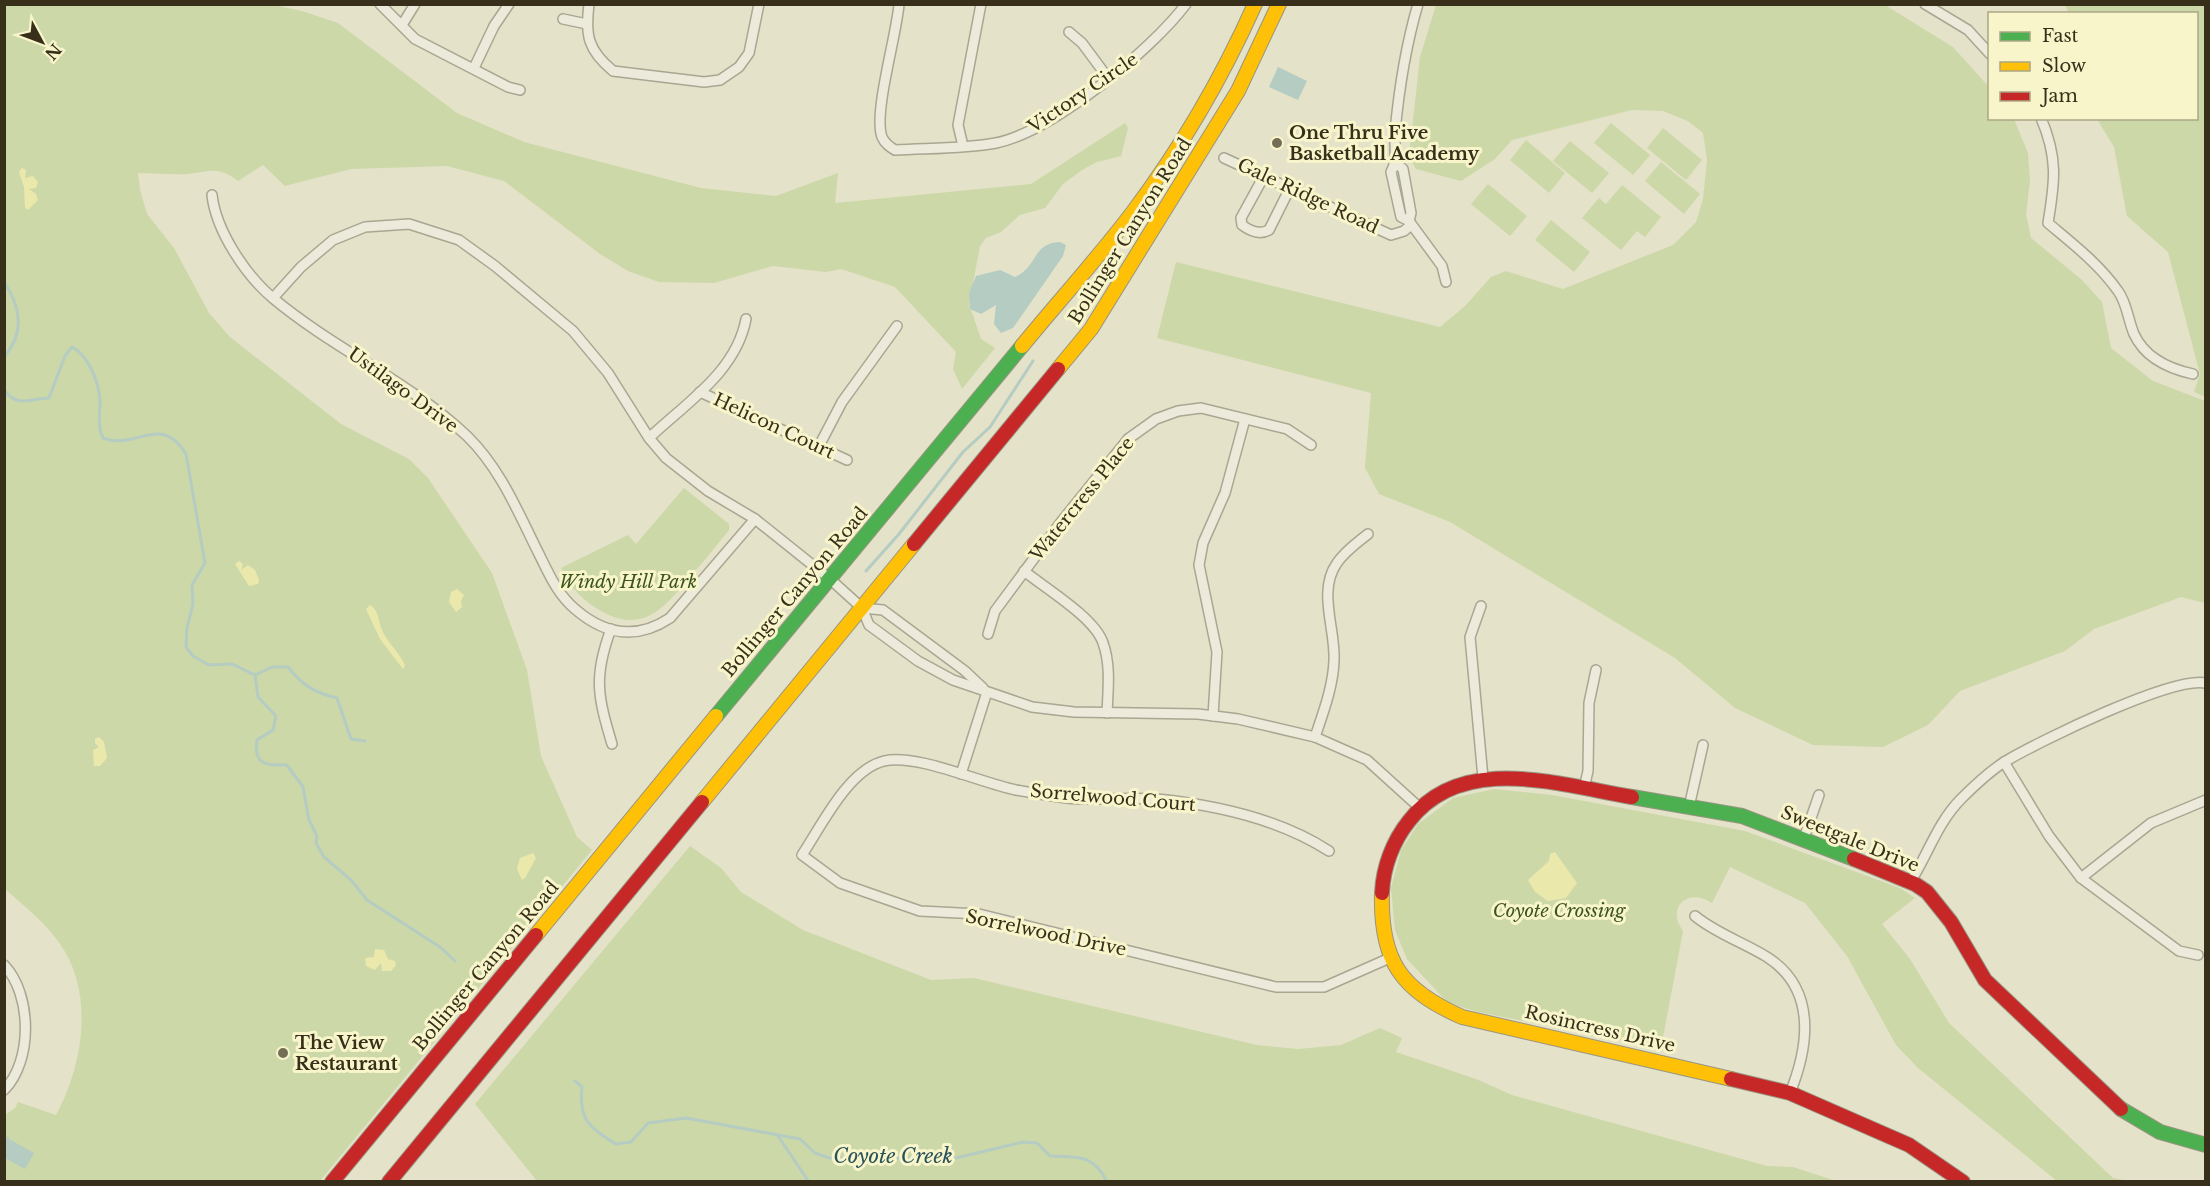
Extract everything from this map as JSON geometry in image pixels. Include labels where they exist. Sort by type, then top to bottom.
[{"type":"main road","name":"Bollinger Canyon Road","points":[[332,1182],[1132,213],[1188,133],[1220,80],[1256,4]]},
{"type":"main road","name":"Bollinger Canyon Road","points":[[389,1182],[1091,329],[1126,276],[1238,91],[1279,4]]},
{"type":"main road","name":"Sweetgale Drive","points":[[1420,808],[1434,796],[1483,778],[1515,777],[1742,816],[1911,881],[1927,892],[1951,922],[1985,980],[2120,1108],[2140,1125],[2170,1138],[2205,1145]]},
{"type":"main road","name":"Rosincress Drive","points":[[1420,808],[1399,835],[1386,864],[1380,894],[1381,924],[1392,957],[1412,986],[1435,1006],[1462,1017],[1790,1093],[1910,1145],[1963,1182]]},
{"type":"street","points":[[380,4],[415,39],[508,87],[519,90]]},
{"type":"street","points":[[402,24],[415,4]]},
{"type":"street","points":[[474,68],[494,26],[509,4]]},
{"type":"street","points":[[589,4],[588,40],[603,63],[613,71],[705,82],[720,80],[739,67],[749,53],[759,4]]},
{"type":"street","name":"Victory Circle","points":[[899,4],[883,91],[882,137],[887,145],[895,150],[998,143],[1033,129],[1137,58],[1183,8],[1173,4]]},
{"type":"street","points":[[963,146],[958,125],[981,4]]},
{"type":"street","points":[[1418,4],[1409,35],[1395,132],[1396,163],[1403,169],[1411,213],[1410,223],[1442,266],[1446,282]]},
{"type":"street","points":[[1925,4],[1968,30],[1988,53]]},
{"type":"street","points":[[563,19],[587,24]]},
{"type":"street","points":[[1069,32],[1082,43],[1108,78]]},
{"type":"street","points":[[2042,120],[2052,144],[2054,162],[2048,223],[2099,266],[2120,293],[2135,336],[2151,356],[2170,369],[2193,374]]},
{"type":"street","name":"Gale Ridge Road","points":[[1224,158],[1391,235],[1404,231],[1410,223]]},
{"type":"street","points":[[1264,176],[1241,218],[1242,225],[1250,231],[1269,230],[1290,188]]},
{"type":"street","name":"Ustilago Drive","points":[[212,195],[214,211],[230,242],[250,273],[273,298],[441,414],[467,436],[486,457],[506,487],[563,598],[575,610],[611,629],[643,632],[670,618],[754,519]]},
{"type":"street","points":[[273,298],[301,267],[333,240],[365,227],[409,224],[459,240],[573,331],[608,373],[649,438],[666,458],[693,479],[754,519],[830,579],[862,608],[869,625],[918,661],[953,680],[1032,707],[1107,713],[1175,712],[1213,716],[1315,737],[1367,760],[1420,808]]},
{"type":"street","points":[[649,438],[700,392],[730,360],[742,338],[746,320]]},
{"type":"street","points":[[819,446],[842,402],[897,326]]},
{"type":"street","name":"Helicon Court","points":[[700,392],[847,460]]},
{"type":"street","name":"Watercress Place","points":[[988,634],[995,611],[1024,571],[1128,439],[1156,419],[1178,411],[1201,408],[1287,429],[1311,445]]},
{"type":"street","points":[[1213,716],[1217,652],[1199,564],[1203,543],[1225,493],[1245,419]]},
{"type":"street","points":[[1315,737],[1332,679],[1334,662],[1329,583],[1335,565],[1342,556],[1368,534]]},
{"type":"street","points":[[1024,571],[1088,622],[1103,641],[1108,662],[1107,713]]},
{"type":"street","points":[[1481,606],[1470,636],[1483,778]]},
{"type":"street","points":[[862,608],[883,610],[965,671],[987,692]]},
{"type":"street","points":[[611,629],[597,677],[600,700],[612,744]]},
{"type":"street","points":[[1584,789],[1587,771],[1589,703],[1596,670]]},
{"type":"street","points":[[1911,881],[1948,814],[1960,800],[2004,762],[2082,722],[2175,686],[2205,683]]},
{"type":"street","points":[[962,774],[987,692]]},
{"type":"street","points":[[1689,807],[1703,745]]},
{"type":"street","name":"Sorrelwood Drive","points":[[962,774],[906,760],[885,760],[863,769],[847,788],[802,855],[840,883],[920,911],[979,914],[1276,987],[1324,987],[1392,957]]},
{"type":"street","points":[[2004,762],[2049,836],[2081,878],[2179,951],[2198,955]]},
{"type":"street","name":"Sorrelwood Court","points":[[962,774],[1013,789],[1067,798],[1155,799],[1212,806],[1300,832],[1329,851]]},
{"type":"street","points":[[1804,838],[1819,795]]},
{"type":"street","points":[[2081,878],[2151,823],[2205,800]]},
{"type":"street","points":[[1695,916],[1713,930],[1769,958],[1787,974],[1798,995],[1805,1022],[1805,1050],[1790,1093]]},
{"type":"street","points":[[4,965],[21,997],[26,1039],[15,1073],[4,1090]]},
{"type":"green space","points":[[268,4],[302,11],[338,23],[457,113],[524,142],[701,188],[776,196],[838,173],[835,203],[1031,184],[1125,123],[1128,128],[1121,156],[1097,162],[1082,170],[1063,184],[1045,208],[1020,215],[1001,232],[986,238],[980,246],[969,304],[981,339],[995,348],[962,389],[953,369],[956,352],[895,287],[841,269],[826,272],[773,266],[714,283],[659,282],[628,271],[600,254],[504,181],[447,166],[351,169],[285,186],[263,165],[238,181],[219,171],[181,174],[138,173],[147,214],[174,248],[209,313],[230,337],[341,424],[409,459],[428,478],[492,573],[527,670],[541,756],[577,837],[592,850],[320,1181],[5,1181],[5,1115],[15,1108],[18,1102],[56,1115],[73,1074],[81,1030],[81,1007],[78,984],[71,963],[60,944],[34,915],[5,889],[5,5]]},
{"type":"green space","points":[[1436,5],[1885,5],[1953,47],[1988,86],[1988,120],[2014,120],[2028,153],[2030,181],[2026,214],[2031,238],[2082,280],[2102,302],[2111,348],[2153,381],[2205,401],[2205,603],[2181,597],[2094,629],[2065,651],[1960,691],[1928,725],[1883,747],[1813,745],[1735,708],[1675,658],[1450,522],[1379,494],[1365,468],[1371,393],[1157,338],[1176,262],[1440,327],[1465,306],[1491,277],[1506,271],[1563,289],[1673,245],[1696,222],[1703,199],[1707,160],[1703,133],[1688,121],[1663,111],[1632,110],[1512,140],[1495,159],[1461,181],[1416,169],[1409,156],[1420,57]]},
{"type":"green space","points":[[2065,5],[2205,5],[2205,397],[2194,392],[2200,374],[2168,252],[2127,216],[2114,147],[2098,120],[2198,120],[2198,12],[2068,12]]},
{"type":"green space","points":[[1611,123],[1650,155],[1633,175],[1594,143]]},
{"type":"green space","points":[[1663,128],[1702,160],[1686,180],[1647,148]]},
{"type":"green space","points":[[1526,140],[1565,173],[1549,193],[1510,160]]},
{"type":"green space","points":[[1570,141],[1609,173],[1592,193],[1553,161]]},
{"type":"green space","points":[[1661,162],[1700,194],[1684,214],[1645,181]]},
{"type":"green space","points":[[1488,184],[1527,216],[1510,236],[1471,204]]},
{"type":"green space","points":[[1622,185],[1661,217],[1645,237],[1637,231],[1621,250],[1582,218],[1599,198],[1606,204]]},
{"type":"green space","points":[[1551,220],[1590,252],[1574,272],[1535,240]]},
{"type":"green space","name":"Windy Hill Park","points":[[684,488],[729,524],[729,530],[671,598],[652,614],[641,619],[629,620],[616,618],[601,611],[583,598],[569,582],[561,568],[628,535],[636,544]]},
{"type":"green space","name":"Coyote Crossing","points":[[1494,789],[1552,795],[1745,831],[1900,888],[1915,898],[1882,924],[1910,959],[1949,1023],[2113,1178],[2128,1181],[2057,1181],[1918,1068],[1896,1045],[1847,956],[1805,903],[1730,867],[1712,903],[1695,897],[1688,898],[1678,907],[1678,922],[1683,931],[1661,1048],[1478,1012],[1448,1003],[1407,959],[1395,930],[1391,888],[1401,850],[1418,824],[1453,798]]},
{"type":"green space","points":[[690,846],[721,868],[741,892],[803,930],[931,980],[974,978],[1257,1045],[1298,1049],[1341,1045],[1380,1028],[1402,1038],[1396,1052],[1476,1079],[1512,1095],[1767,1166],[1793,1167],[1836,1181],[537,1181],[475,1104]]},
{"type":"sand","points":[[22,168],[26,170],[25,178],[33,176],[38,182],[36,188],[29,189],[36,194],[38,200],[28,210],[25,208],[24,187],[19,172]]},
{"type":"sand","points":[[239,561],[243,564],[241,570],[248,565],[255,570],[259,580],[258,584],[249,586],[235,564]]},
{"type":"sand","points":[[457,589],[464,595],[461,601],[462,607],[456,612],[449,602],[451,592]]},
{"type":"sand","points":[[370,605],[377,613],[384,634],[405,665],[403,669],[380,639],[366,609]]},
{"type":"sand","points":[[99,737],[104,742],[107,758],[100,766],[94,766],[93,750],[99,747],[95,739]]},
{"type":"sand","points":[[1555,852],[1577,883],[1566,898],[1548,901],[1535,892],[1528,880],[1549,861],[1550,854]]},
{"type":"sand","points":[[533,853],[536,858],[522,880],[517,869],[520,858]]},
{"type":"sand","points":[[375,949],[384,950],[388,959],[395,961],[396,965],[391,971],[382,971],[381,963],[375,970],[366,966],[365,958],[374,957]]},
{"type":"shaded area","points":[[1278,67],[1307,81],[1298,100],[1269,87]]},
{"type":"shaded area","points":[[1060,242],[1066,245],[1063,256],[1013,328],[1001,333],[994,324],[996,305],[981,314],[970,309],[969,293],[976,276],[1000,270],[1015,277],[1028,267],[1045,246]]},
{"type":"shaded area","points":[[8,1135],[9,1139],[34,1153],[25,1169],[5,1158],[5,1141]]},
{"type":"waterway","name":"Coyote Creek","points":[[4,282],[14,301],[18,320],[15,339],[4,357]]},
{"type":"waterway","name":"Coyote Creek","points":[[4,390],[9,396],[20,401],[49,398],[65,356],[72,347],[88,363],[95,378],[100,401],[99,425],[103,438],[115,441],[157,434],[167,436],[176,442],[186,454],[205,563],[192,585],[193,604],[187,628],[186,647],[193,656],[209,665],[232,664],[255,675]]},
{"type":"waterway","points":[[866,571],[899,534],[963,452],[990,427],[1033,361]]},
{"type":"waterway","points":[[255,675],[272,667],[288,667],[298,679],[310,687],[322,694],[337,698],[351,739],[365,741]]},
{"type":"waterway","name":"Coyote Creek","points":[[255,675],[258,697],[276,716],[273,730],[257,740],[257,755],[259,759],[268,764],[287,765],[303,787],[309,820],[317,836],[316,843],[324,857],[351,880],[367,900],[440,947],[455,961]]},
{"type":"waterway","name":"Coyote Creek","points":[[575,1081],[582,1087],[582,1108],[588,1122],[599,1133],[616,1144],[631,1142],[648,1123],[686,1118],[800,1139],[815,1153],[829,1158],[956,1158],[1023,1142],[1037,1143],[1050,1156],[1076,1157],[1090,1162],[1102,1173],[1107,1182]]},
{"type":"waterway","points":[[778,1136],[809,1182]]},
{"type":"traffic: fast","points":[[716,716],[1022,346]]},
{"type":"traffic: fast","points":[[1632,797],[1742,816],[1854,859]]},
{"type":"traffic: fast","points":[[2121,1109],[2160,1132],[2206,1145]]},
{"type":"traffic: slow","points":[[1022,346],[1120,229],[1151,188],[1215,85],[1255,4]]},
{"type":"traffic: slow","points":[[1058,369],[1091,329],[1238,91],[1279,4]]},
{"type":"traffic: slow","points":[[702,802],[914,544]]},
{"type":"traffic: slow","points":[[536,935],[716,716]]},
{"type":"traffic: slow","points":[[1382,893],[1382,917],[1390,955],[1409,984],[1441,1007],[1462,1017],[1731,1079]]},
{"type":"traffic: jam","points":[[914,544],[1058,369]]},
{"type":"traffic: jam","points":[[1382,893],[1387,864],[1403,829],[1431,800],[1456,786],[1484,780],[1513,779],[1544,781],[1632,797]]},
{"type":"traffic: jam","points":[[389,1182],[702,802]]},
{"type":"traffic: jam","points":[[1854,859],[1915,884],[1927,892],[1951,922],[1985,980],[2121,1109]]},
{"type":"traffic: jam","points":[[332,1182],[536,935]]},
{"type":"traffic: jam","points":[[1731,1079],[1790,1093],[1909,1145],[1963,1182]]},
{"type":"place","name":"One Thru Five Basketball Academy","points":[[1277,143]]},
{"type":"place","name":"The View Restaurant","points":[[283,1053]]}]
